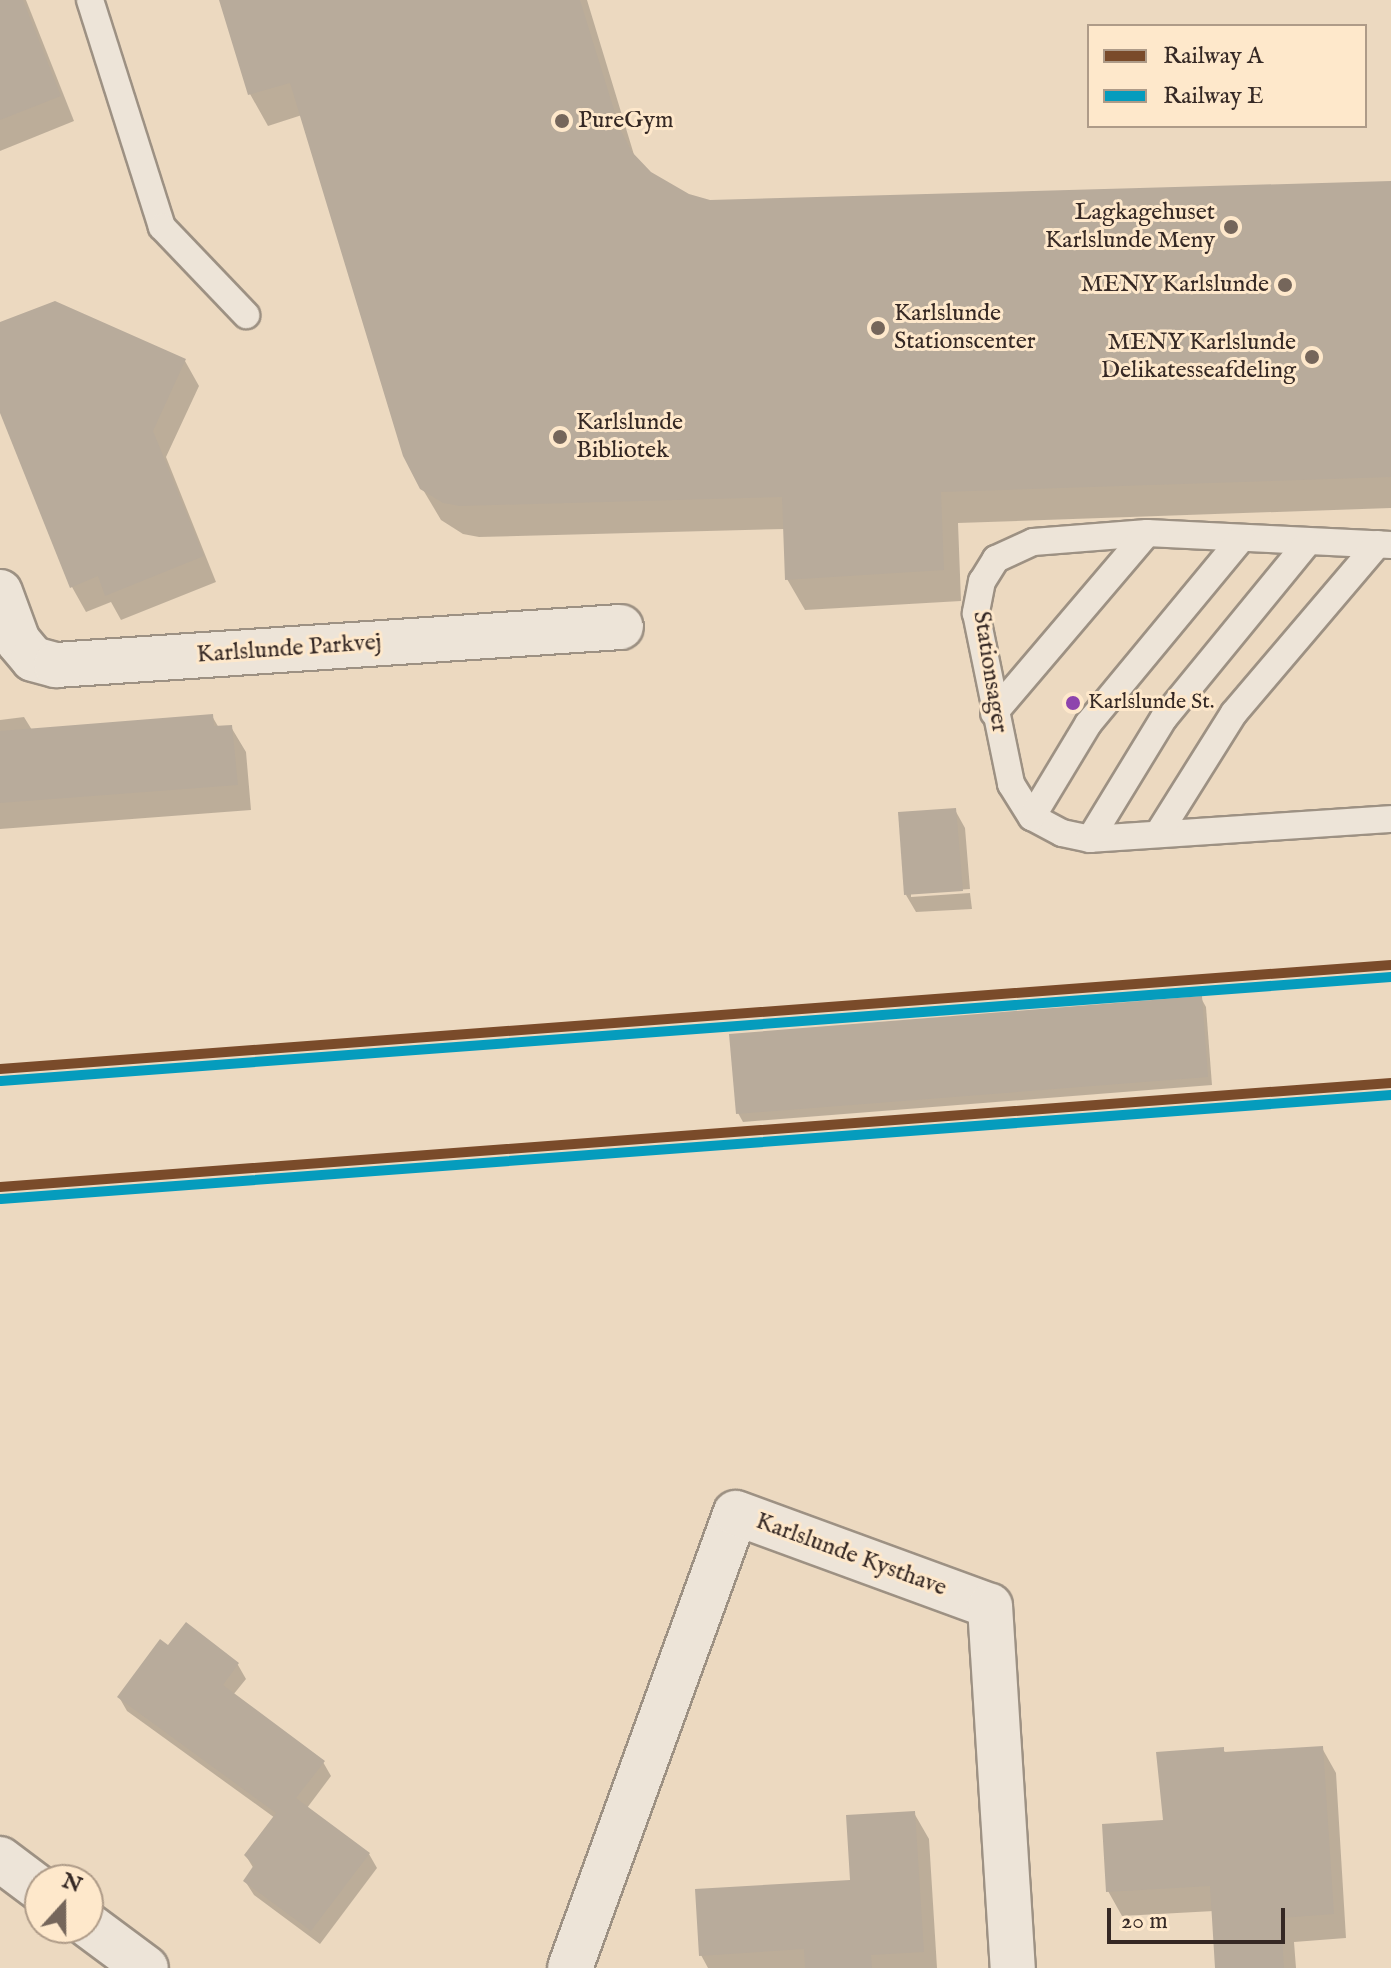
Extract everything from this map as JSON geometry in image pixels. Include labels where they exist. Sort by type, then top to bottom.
[{"type":"street","name":"Karlslunde Parkvej","points":[[0,592],[18,641],[33,659],[56,665],[621,627]]},
{"type":"street","name":"Karlslunde Kysthave","points":[[570,1968],[736,1513],[990,1606],[1013,1968]]},
{"type":"street","points":[[0,1859],[24,1877]]},
{"type":"street","points":[[104,1937],[146,1968]]},
{"type":"lane","points":[[90,0],[162,227],[246,315]]},
{"type":"lane","points":[[994,713],[1147,533]]},
{"type":"lane","name":"Stationsager","points":[[1032,817],[1011,784],[994,713],[976,613],[982,581],[996,559],[1033,542],[1147,533],[1307,543],[1384,544]]},
{"type":"lane","points":[[1242,538],[1088,724],[1032,817],[1062,833],[1090,839],[1391,819]]},
{"type":"lane","points":[[1090,839],[1164,718],[1307,543]]},
{"type":"lane","points":[[1158,834],[1234,713],[1384,544]]},
{"type":"building","points":[[0,0],[23,0],[61,96],[0,120]]},
{"type":"building","name":"Karlslunde Stationscenter","points":[[219,0],[580,0],[620,129],[632,152],[651,172],[689,194],[710,200],[1391,181],[1391,477],[941,492],[944,570],[785,580],[782,497],[460,506],[443,503],[420,489],[403,456],[290,83],[248,95]]},
{"type":"building","points":[[55,301],[186,359],[153,431],[204,556],[105,596],[98,576],[70,588],[0,413],[0,322]]},
{"type":"building","points":[[213,714],[214,726],[232,725],[238,785],[0,803],[0,731]]},
{"type":"building","points":[[956,808],[963,891],[904,895],[898,812]]},
{"type":"building","points":[[1202,996],[1208,1077],[736,1114],[729,1034]]},
{"type":"building","points":[[186,1622],[239,1663],[223,1685],[325,1761],[296,1798],[370,1853],[311,1931],[243,1881],[254,1865],[244,1855],[276,1813],[117,1697],[160,1639],[168,1645]]},
{"type":"building","points":[[1323,1746],[1334,1914],[1281,1918],[1284,1968],[1215,1968],[1210,1886],[1106,1892],[1102,1824],[1163,1820],[1156,1752],[1224,1747],[1224,1752]]},
{"type":"building","points":[[915,1811],[924,1952],[871,1955],[872,1968],[805,1968],[804,1949],[699,1956],[695,1889],[850,1880],[846,1815]]},
{"type":"rail line","name":"A","points":[[0,1069],[1391,965]]},
{"type":"rail line","name":"E","points":[[1,1081],[1391,977]]},
{"type":"rail line","name":"A","points":[[0,1187],[1391,1083]]},
{"type":"rail line","name":"E","points":[[1,1199],[1391,1095]]},
{"type":"place","name":"PureGym","points":[[562,121]]},
{"type":"place","name":"Lagkagehuset Karlslunde Meny","points":[[1231,227]]},
{"type":"place","name":"MENY Karlslunde","points":[[1285,285]]},
{"type":"place","name":"Karlslunde Stationscenter","points":[[878,328]]},
{"type":"place","name":"MENY Karlslunde Delikatesseafdeling","points":[[1312,357]]},
{"type":"place","name":"Karlslunde Bibliotek","points":[[560,437]]},
{"type":"place","name":"Karlslunde St.","points":[[1073,703]]}]
